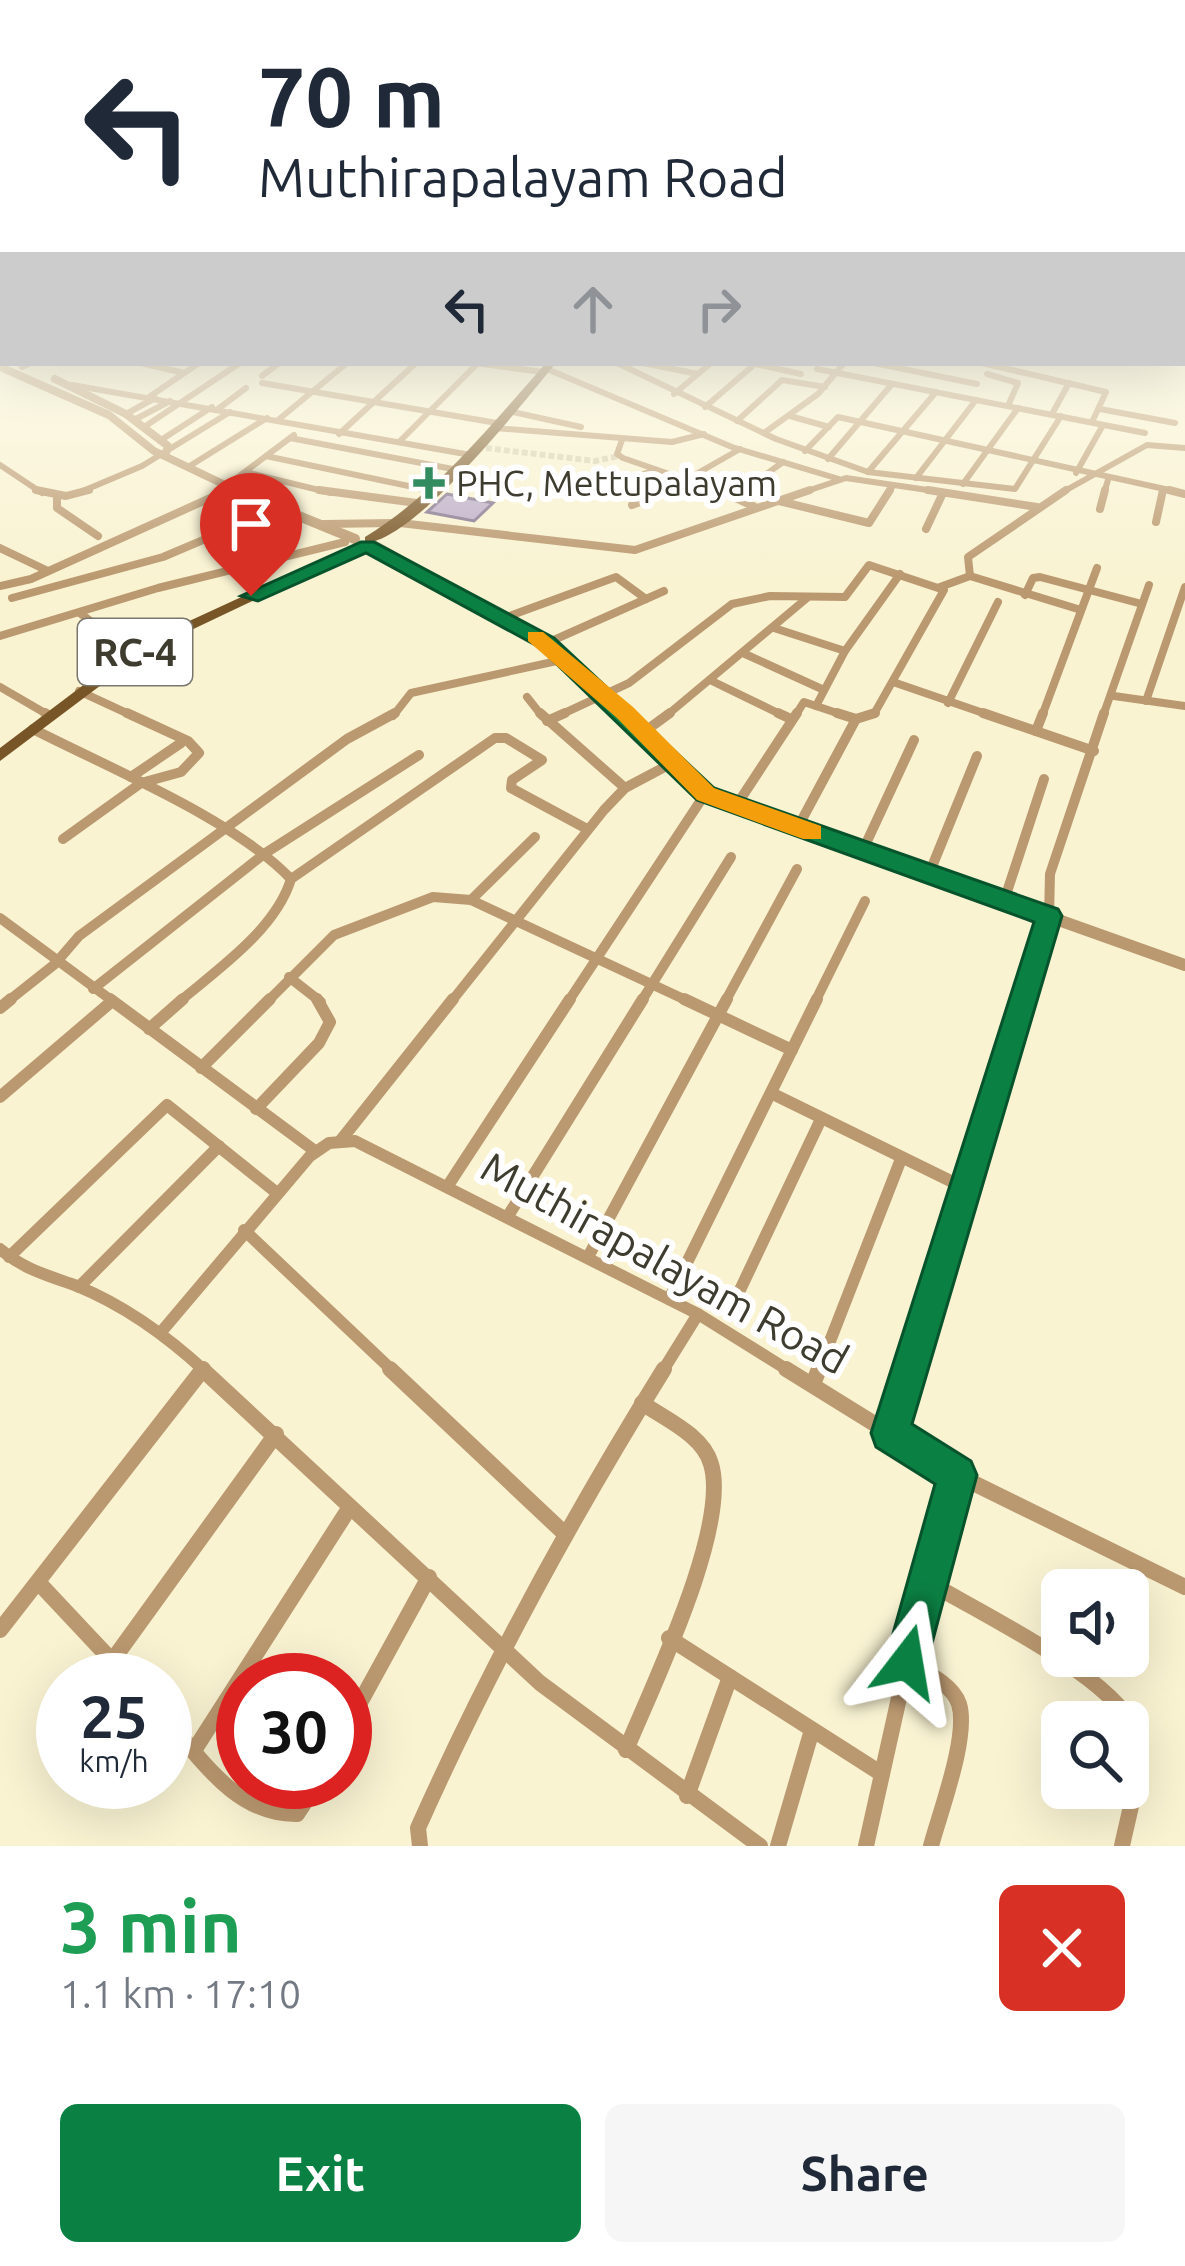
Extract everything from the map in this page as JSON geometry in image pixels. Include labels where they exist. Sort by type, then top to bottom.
[{"type":"main road","name":"RC-4","points":[[0,756],[132,654],[397,523],[437,492],[513,405]]},
{"type":"street","points":[[89,405],[165,456],[412,566],[557,651],[705,794],[1185,964]]},
{"type":"street","points":[[109,405],[168,446],[165,456]]},
{"type":"street","points":[[130,417],[144,405]]},
{"type":"street","points":[[130,417],[160,405]]},
{"type":"street","points":[[144,427],[181,405]]},
{"type":"street","points":[[198,405],[471,455]]},
{"type":"street","points":[[161,440],[219,405]]},
{"type":"street","points":[[278,420],[297,405]]},
{"type":"street","points":[[327,444],[371,405]]},
{"type":"street","points":[[394,405],[496,426],[622,440],[681,442],[704,434]]},
{"type":"street","points":[[398,442],[436,405]]},
{"type":"street","points":[[635,405],[740,449],[839,479],[1037,507]]},
{"type":"street","points":[[701,405],[805,451],[868,472],[1015,489],[1061,405]]},
{"type":"street","points":[[736,421],[754,405]]},
{"type":"street","points":[[764,433],[803,405]]},
{"type":"street","points":[[828,459],[874,405]]},
{"type":"street","points":[[868,472],[921,405]]},
{"type":"street","points":[[916,478],[972,405]]},
{"type":"street","points":[[1003,405],[1144,433]]},
{"type":"street","points":[[1092,422],[1102,405]]},
{"type":"street","points":[[963,484],[1013,407]]},
{"type":"street","points":[[1100,409],[1174,423]]},
{"type":"street","points":[[57,497],[165,456],[231,411]]},
{"type":"street","points":[[508,411],[581,427]]},
{"type":"street","points":[[790,416],[829,427]]},
{"type":"street","points":[[805,451],[838,417],[1031,464],[1185,494]]},
{"type":"street","points":[[188,467],[267,418]]},
{"type":"street","points":[[1076,473],[1103,424]]},
{"type":"street","points":[[0,586],[48,572],[229,488],[306,425]]},
{"type":"street","points":[[290,437],[458,470]]},
{"type":"street","points":[[622,440],[619,456],[694,480],[755,507]]},
{"type":"street","points":[[968,572],[968,557],[1037,507],[1151,443],[1185,448]]},
{"type":"street","points":[[632,505],[694,480],[740,449]]},
{"type":"street","points":[[266,456],[437,492]]},
{"type":"street","points":[[735,496],[783,462]]},
{"type":"street","points":[[0,465],[57,497]]},
{"type":"street","points":[[610,485],[658,469]]},
{"type":"street","points":[[245,472],[333,494],[418,508]]},
{"type":"street","points":[[324,524],[397,523],[635,550],[839,479]]},
{"type":"street","points":[[1100,509],[1108,479]]},
{"type":"street","points":[[776,500],[869,523],[892,488]]},
{"type":"street","points":[[1156,522],[1163,490]]},
{"type":"street","points":[[926,529],[943,495]]},
{"type":"street","points":[[57,497],[57,508],[98,536]]},
{"type":"street","points":[[11,598],[163,557],[276,509]]},
{"type":"street","points":[[300,518],[324,524],[359,543]]},
{"type":"street","points":[[0,637],[359,543]]},
{"type":"street","points":[[0,548],[48,572]]},
{"type":"street","points":[[547,721],[606,695],[732,604],[770,596],[845,597],[868,565],[940,587],[968,572]]},
{"type":"street","points":[[1036,731],[1097,568]]},
{"type":"street","points":[[968,572],[1025,595],[1081,610]]},
{"type":"street","points":[[816,706],[845,651],[900,574]]},
{"type":"street","points":[[504,619],[616,577],[646,599]]},
{"type":"street","points":[[1025,595],[1033,578],[1040,577],[1142,604]]},
{"type":"street","points":[[0,608],[22,583]]},
{"type":"street","points":[[890,1433],[1049,916],[1050,874],[1149,585]]},
{"type":"street","points":[[736,806],[804,702],[856,719],[874,714],[943,597],[940,587]]},
{"type":"street","points":[[1146,701],[1185,587]]},
{"type":"street","points":[[0,1008],[56,964],[79,936],[347,739],[394,716],[411,692],[557,651],[664,591]]},
{"type":"street","points":[[644,732],[712,682],[807,598]]},
{"type":"street","points":[[947,703],[998,602]]},
{"type":"street","points":[[80,613],[132,654]]},
{"type":"street","points":[[774,628],[845,651]]},
{"type":"street","points":[[745,654],[824,690]]},
{"type":"street","points":[[712,682],[791,718]]},
{"type":"street","points":[[892,682],[1094,751]]},
{"type":"street","points":[[0,687],[50,716]]},
{"type":"street","points":[[79,691],[196,746],[196,759],[181,772],[136,780]]},
{"type":"street","points":[[1114,696],[1185,706]]},
{"type":"street","points":[[527,698],[625,788]]},
{"type":"street","points":[[798,827],[856,719]]},
{"type":"street","points":[[33,729],[136,780],[264,854],[291,879]]},
{"type":"street","points":[[149,1029],[266,920],[288,895],[291,879],[494,738],[506,738],[542,760],[512,780],[511,788],[587,829]]},
{"type":"street","points":[[863,850],[914,740]]},
{"type":"street","points":[[63,839],[181,743]]},
{"type":"street","points":[[93,989],[264,854],[419,755]]},
{"type":"street","points":[[928,874],[977,756]]},
{"type":"street","points":[[162,1331],[315,1151],[341,1140],[587,829],[625,788],[674,762]]},
{"type":"street","points":[[1004,901],[1045,779]]},
{"type":"street","name":"Muthirapalayam Road","points":[[705,794],[449,1184],[698,1314],[957,1475],[1185,1586]]},
{"type":"street","points":[[471,900],[535,837]]},
{"type":"street","points":[[508,1216],[731,857]]},
{"type":"street","points":[[587,1257],[796,869]]},
{"type":"street","points":[[201,1068],[334,934],[433,897],[471,900],[596,963],[792,1051]]},
{"type":"street","points":[[669,1299],[865,901]]},
{"type":"street","points":[[0,919],[315,1151]]},
{"type":"street","points":[[256,1109],[319,1043],[330,1022],[322,1003],[289,977]]},
{"type":"street","points":[[0,1097],[112,1002]]},
{"type":"street","points":[[771,1094],[967,1189]]},
{"type":"street","points":[[277,1193],[167,1105],[4,1253],[26,1270],[80,1288],[162,1331],[501,1648],[626,1750],[760,1846]]},
{"type":"street","points":[[740,1290],[821,1119]]},
{"type":"street","points":[[341,1140],[368,1145],[449,1184]]},
{"type":"street","points":[[80,1288],[219,1146]]},
{"type":"street","points":[[813,1384],[902,1159]]},
{"type":"street","points":[[244,1230],[564,1533]]},
{"type":"street","points":[[420,1846],[418,1828],[501,1648],[564,1533],[698,1314]]},
{"type":"street","points":[[0,1630],[203,1369]]},
{"type":"street","points":[[626,1750],[714,1516],[717,1489],[704,1450],[642,1403]]},
{"type":"street","points":[[118,1653],[276,1434]]},
{"type":"street","points":[[866,1846],[907,1662],[957,1475]]},
{"type":"street","points":[[195,1749],[350,1507]]},
{"type":"street","points":[[372,1680],[429,1576]]},
{"type":"street","points":[[38,1582],[105,1653]]},
{"type":"street","points":[[928,1582],[1098,1686],[1125,1711],[1132,1726],[1135,1767],[1122,1846]]},
{"type":"street","points":[[669,1638],[882,1774]]},
{"type":"street","points":[[907,1662],[942,1682],[959,1703],[959,1739],[931,1846]]},
{"type":"street","points":[[687,1796],[730,1677]]},
{"type":"street","points":[[778,1846],[812,1730]]},
{"type":"street","points":[[192,1746],[216,1771]]},
{"type":"street","points":[[256,1809],[264,1814],[298,1814],[301,1809]]},
{"type":"building","points":[[447,494],[493,503],[474,521],[427,512]]},
{"type":"tunnel","points":[[477,447],[595,461],[619,456]]},
{"type":"slow traffic","points":[[535,636],[625,712],[705,794],[812,832]]},
{"type":"place","name":"PHC, Mettupalayam","points":[[429,483]]},
{"type":"route","points":[[251,596],[367,546],[412,566],[547,643],[625,712],[705,794],[1049,916],[937,1293],[890,1433],[957,1475],[907,1662]]}]
